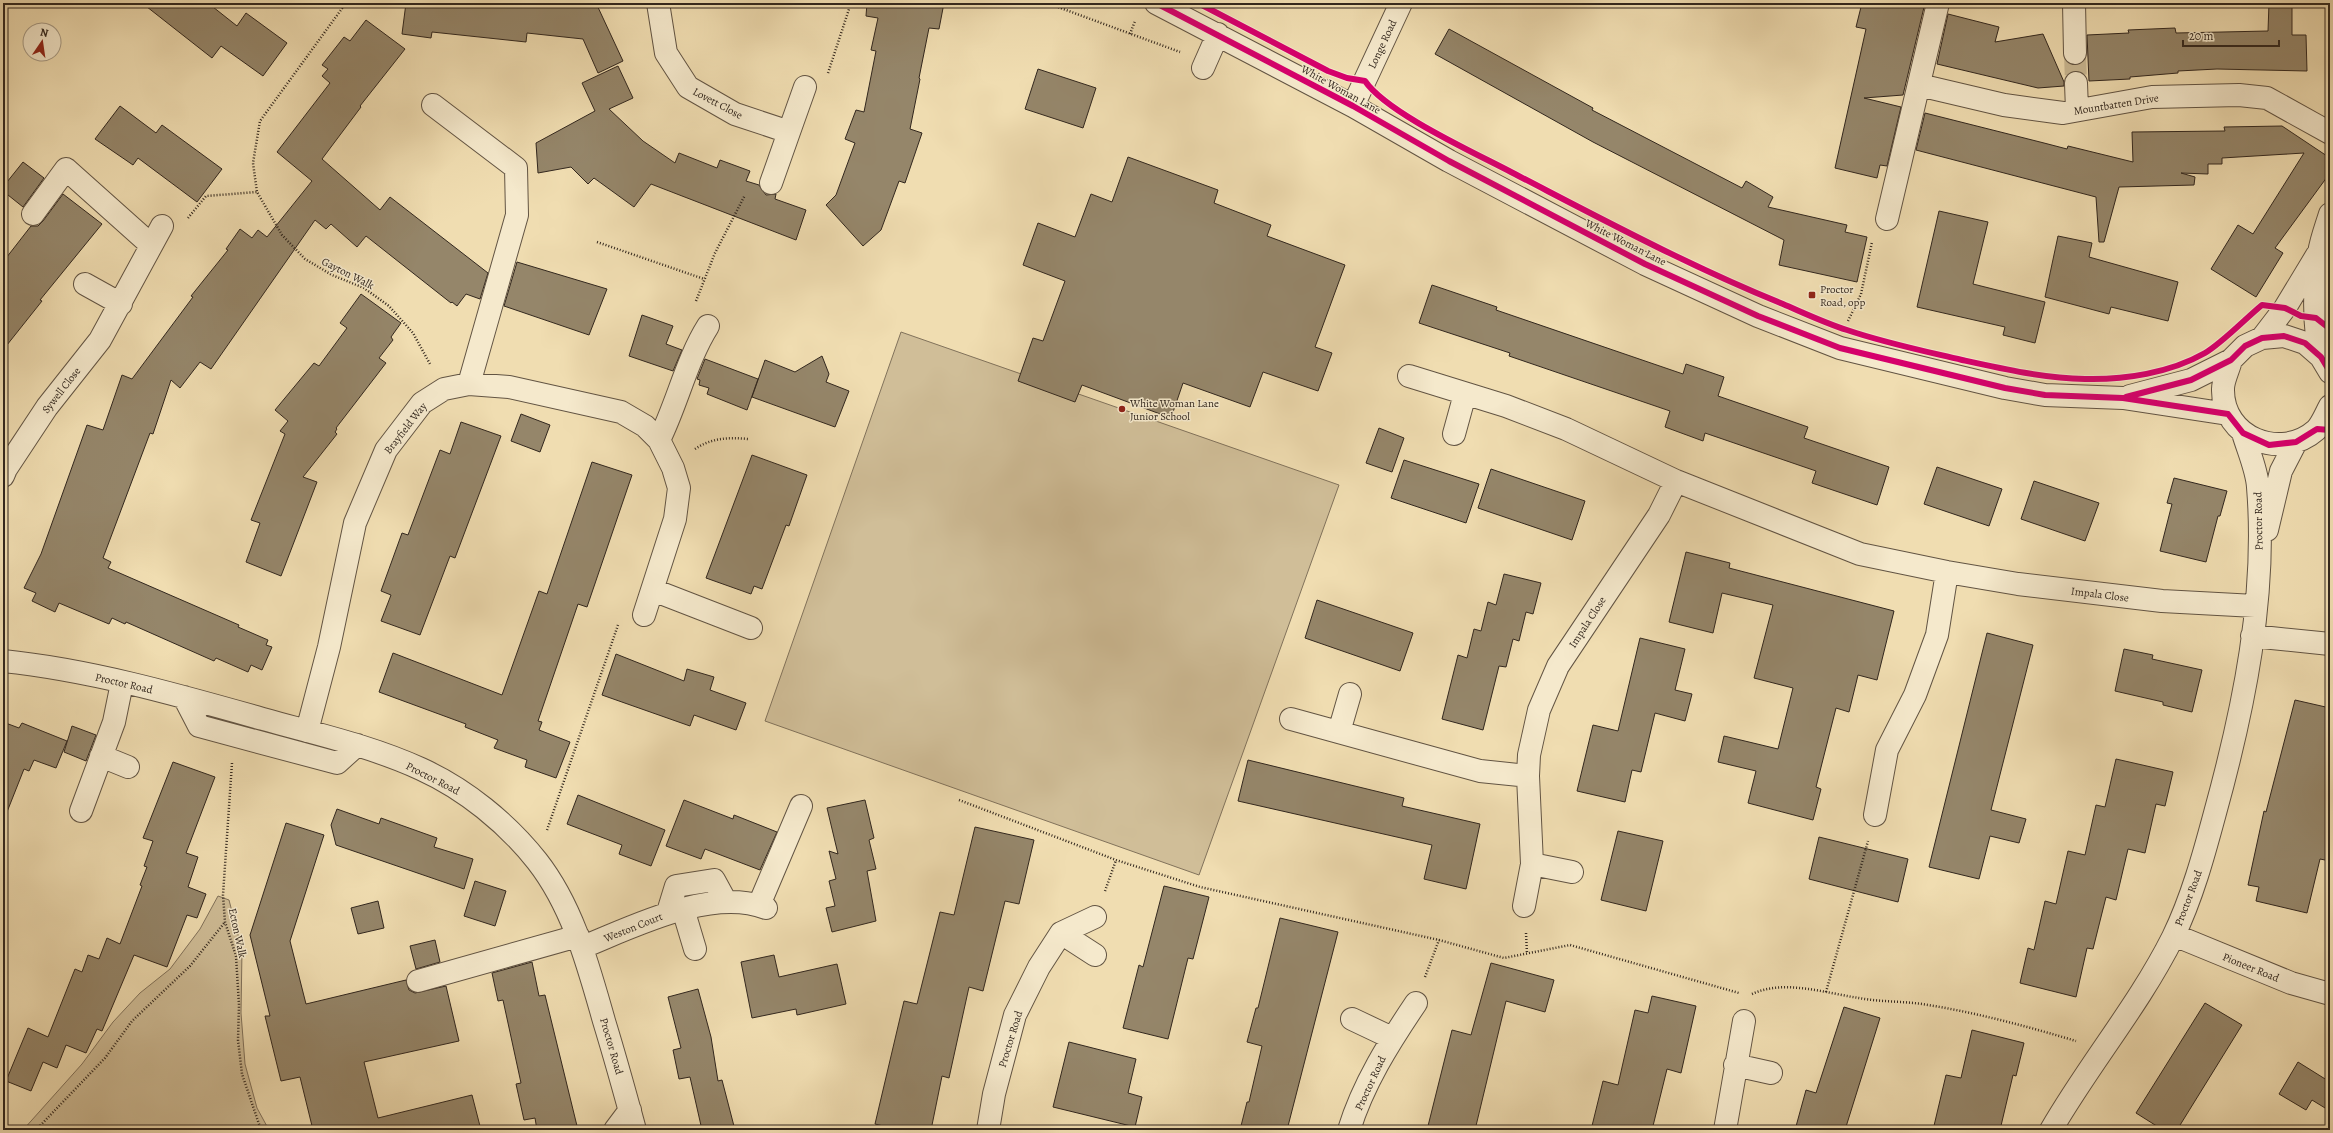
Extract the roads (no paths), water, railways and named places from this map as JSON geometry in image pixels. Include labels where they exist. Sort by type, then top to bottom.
[{"type":"street","name":"Lovett Close","points":[[658,3],[666,53],[688,87],[735,114],[789,132]]},
{"type":"street","name":"White Woman Lane","points":[[1156,3],[1218,34],[1353,106],[1449,161],[1645,264],[1758,316],[1840,348],[2005,388],[2045,394],[2122,398],[2228,414]]},
{"type":"street","name":"Longe Road","points":[[1353,106],[1401,3]]},
{"type":"street","points":[[1886,208],[1919,85],[1938,3]]},
{"type":"street","points":[[2074,3],[2075,53]]},
{"type":"street","points":[[1203,68],[1218,34]]},
{"type":"street","points":[[2076,83],[2077,110]]},
{"type":"street","name":"Mountbatten Drive","points":[[1919,85],[2004,105],[2063,112],[2152,97],[2239,95],[2267,98],[2330,133]]},
{"type":"street","points":[[771,183],[805,86]]},
{"type":"street","points":[[433,105],[516,168],[517,215],[469,384]]},
{"type":"street","points":[[33,214],[66,169],[151,245]]},
{"type":"street","points":[[2328,372],[2317,343],[2316,318],[2319,252],[2330,214]]},
{"type":"street","name":"Sywell Close","points":[[3,476],[47,407],[100,340],[121,304],[162,226]]},
{"type":"street","points":[[2262,338],[2285,308],[2319,252]]},
{"type":"street","points":[[85,284],[121,304]]},
{"type":"street","points":[[659,440],[672,413],[699,339],[708,326]]},
{"type":"street","name":"White Woman Lane","points":[[2122,398],[2191,380],[2232,360],[2245,346],[2262,338],[2284,336],[2304,342],[2328,372]]},
{"type":"street","name":"White Woman Lane","points":[[2232,360],[2222,389],[2228,414],[2243,433],[2269,445],[2296,442],[2324,430],[2330,406]]},
{"type":"street","name":"Impala Close","points":[[1409,376],[1566,428],[1676,481],[1860,554],[1947,572],[2018,584],[2162,601],[2255,606]]},
{"type":"street","name":"Brayfield Way","points":[[307,731],[329,647],[355,523],[386,450],[422,403],[444,390],[469,384],[509,386],[621,412],[645,426],[659,440],[673,468],[679,488],[675,519],[644,615]]},
{"type":"street","points":[[1454,434],[1466,394]]},
{"type":"street","name":"Proctor Road","points":[[2051,1130],[2072,1094],[2152,975],[2174,935],[2203,859],[2235,740],[2252,636],[2255,606],[2259,562],[2258,485],[2243,433]]},
{"type":"street","name":"Proctor Road","points":[[2259,562],[2281,471],[2296,442]]},
{"type":"street","name":"Impala Close","points":[[1524,906],[1532,864],[1528,776],[1529,755],[1539,710],[1558,666],[1659,515],[1676,481]]},
{"type":"street","points":[[1875,815],[1887,750],[1915,695],[1937,635],[1947,572]]},
{"type":"street","points":[[653,590],[751,628]]},
{"type":"street","points":[[2252,636],[2330,644]]},
{"type":"street","name":"Proctor Road","points":[[3,661],[30,664],[184,697],[357,745],[422,769],[466,795],[501,823],[537,861],[562,902],[581,941],[632,1120]]},
{"type":"street","points":[[81,811],[114,722],[122,683]]},
{"type":"street","points":[[1339,732],[1350,694]]},
{"type":"street","points":[[184,697],[199,726],[337,763],[357,745]]},
{"type":"street","points":[[1291,719],[1480,771],[1528,776]]},
{"type":"street","points":[[101,756],[128,768]]},
{"type":"street","points":[[695,949],[675,910],[676,886],[714,880],[726,902],[763,906],[801,806]]},
{"type":"street","points":[[1532,864],[1572,872]]},
{"type":"street","name":"Weston Court","points":[[418,981],[581,941],[675,910]]},
{"type":"street","points":[[1061,933],[1095,917]]},
{"type":"street","points":[[1061,933],[1095,955]]},
{"type":"street","name":"Proctor Road","points":[[988,1130],[994,1094],[1015,1015],[1039,968],[1061,933]]},
{"type":"street","name":"Pioneer Road","points":[[2174,935],[2291,984],[2330,994]]},
{"type":"street","name":"Proctor Road","points":[[1349,1130],[1372,1074],[1392,1038],[1416,1003]]},
{"type":"street","points":[[1352,1019],[1392,1038]]},
{"type":"street","points":[[1725,1130],[1735,1065],[1744,1020]]},
{"type":"street","points":[[1735,1065],[1771,1073]]},
{"type":"street","points":[[615,1130],[632,1120]]},
{"type":"tunnel","points":[[2075,53],[2076,83]]},
{"type":"place","name":"Proctor Road, opp","points":[[1812,295]]},
{"type":"place","name":"White Woman Lane Junior School","points":[[1122,409]]}]
